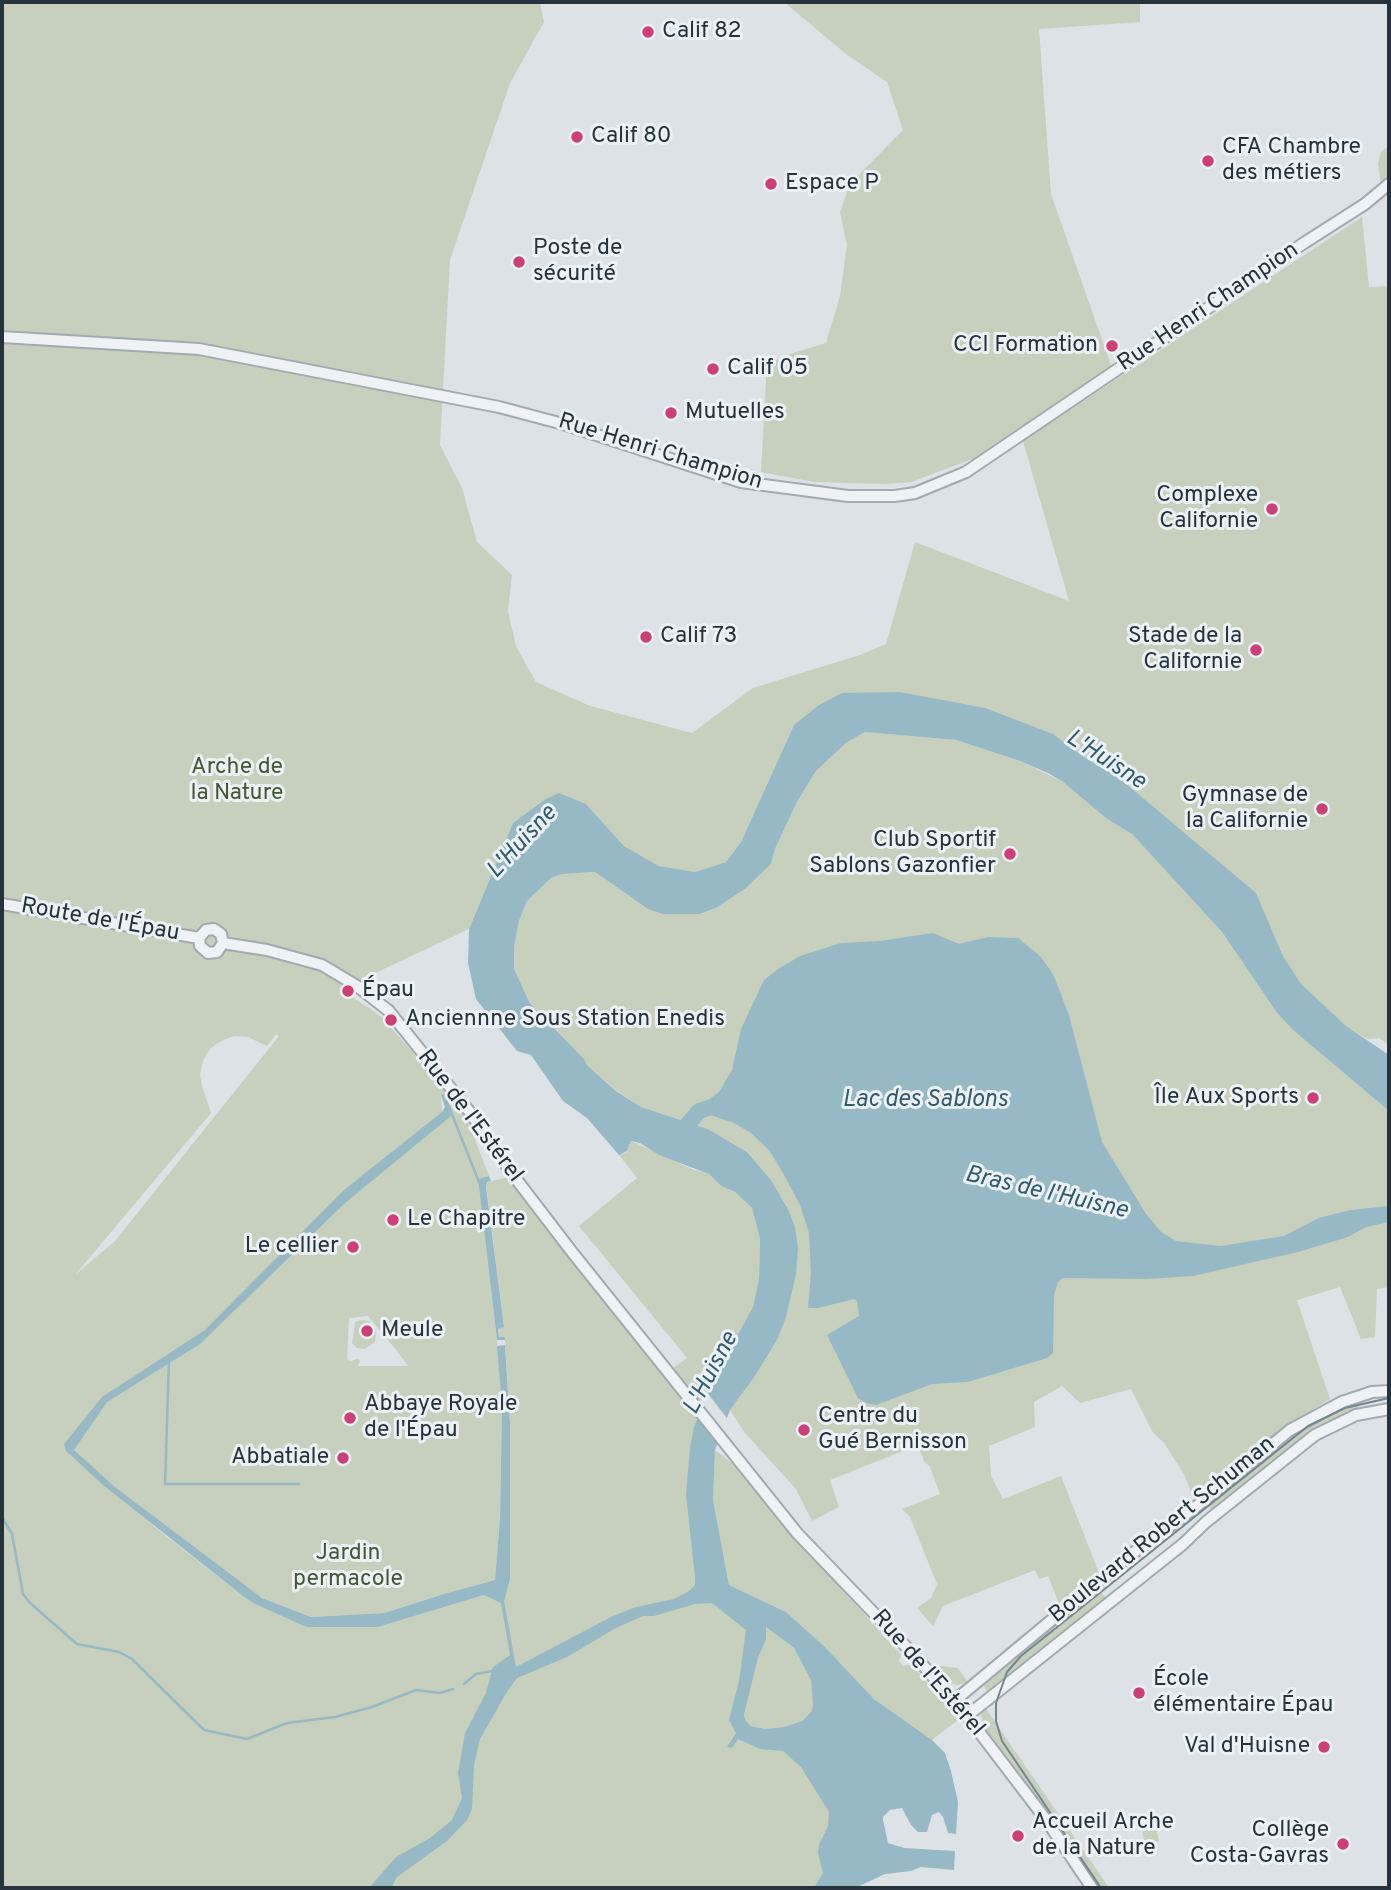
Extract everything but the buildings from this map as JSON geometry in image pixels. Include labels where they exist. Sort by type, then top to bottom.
[{"type":"street","name":"Rue Henri Champion","points":[[2,337],[199,349],[499,407],[563,424],[741,482],[848,496],[895,496],[923,490],[966,472],[1365,204],[1389,184]]},
{"type":"street","name":"Rue Henri Champion","points":[[1365,204],[1389,195]]},
{"type":"street","name":"Route de l'Épau","points":[[2,904],[199,938]]},
{"type":"street","points":[[214,929],[221,934],[223,943],[217,952],[208,953],[200,946],[199,938],[206,930],[214,929]]},
{"type":"street","name":"Rue de l'Estérel","points":[[223,943],[267,950],[322,965],[357,986],[388,1012],[469,1111],[513,1175],[797,1533],[908,1649],[967,1716],[1047,1821],[1093,1888]]},
{"type":"street","name":"Boulevard Robert Schuman","points":[[953,1702],[1125,1559],[1197,1506],[1290,1430],[1342,1402],[1372,1392],[1389,1391]]},
{"type":"street","name":"Boulevard Robert Schuman","points":[[967,1716],[1315,1435],[1356,1415],[1389,1409]]},
{"type":"green space","points":[[2,2],[540,2],[544,22],[510,83],[450,260],[440,445],[462,488],[477,542],[512,575],[508,611],[516,646],[536,682],[590,706],[692,733],[753,688],[860,655],[886,644],[915,542],[1069,601],[1023,441],[1362,217],[1369,287],[1389,286],[1389,1045],[1379,1038],[1368,1039],[1346,1027],[1301,985],[1283,956],[1255,893],[1118,777],[1053,734],[794,725],[741,842],[726,862],[695,872],[659,866],[624,846],[586,804],[544,800],[513,823],[469,929],[373,974],[345,992],[382,1017],[446,1091],[441,1095],[442,1112],[413,1136],[451,1116],[445,1096],[450,1093],[466,1116],[489,1176],[478,1179],[502,1407],[500,1518],[495,1580],[384,1613],[311,1617],[258,1596],[115,1487],[75,1453],[70,1455],[162,1533],[243,1596],[306,1627],[378,1627],[484,1595],[493,1598],[510,1579],[510,1423],[505,1340],[504,1337],[499,1337],[498,1328],[504,1327],[486,1183],[513,1175],[668,1372],[687,1358],[579,1226],[637,1178],[619,1155],[627,1152],[631,1141],[709,1174],[752,1208],[760,1239],[759,1279],[753,1307],[704,1439],[713,1577],[752,1622],[739,1717],[755,1734],[791,1737],[848,1807],[831,1888],[2,1888]],"holes":[[[276,1034],[279,1036],[115,1241],[75,1275],[211,1113],[200,1075],[203,1061],[210,1049],[234,1036],[248,1037],[267,1046]],[[368,1316],[397,1351],[408,1366],[358,1366],[358,1359],[347,1359],[349,1318]]]},
{"type":"green space","points":[[784,2],[1140,2],[1140,22],[1039,29],[1051,194],[1114,374],[988,457],[975,458],[911,482],[885,484],[814,482],[761,472],[767,364],[826,343],[840,296],[847,245],[840,212],[850,184],[903,130],[887,82],[846,54]]},
{"type":"green space","points":[[1389,146],[1388,196],[1381,186],[1378,163],[1381,152]]},
{"type":"green space","points":[[865,732],[956,740],[1020,761],[1063,782],[1107,819],[1132,834],[1222,932],[1277,1013],[1293,1030],[1389,1111],[1389,1287],[1377,1289],[1375,1337],[1361,1339],[1340,1287],[1297,1300],[1330,1399],[1285,1426],[1196,1495],[1191,1492],[1184,1474],[1164,1443],[1152,1431],[1131,1389],[1080,1403],[1062,1386],[1034,1402],[1035,1427],[989,1446],[991,1476],[1003,1499],[1061,1476],[1101,1578],[1061,1608],[1048,1576],[1039,1579],[1035,1570],[943,1606],[933,1626],[917,1608],[931,1598],[937,1584],[910,1517],[902,1509],[940,1494],[918,1445],[830,1480],[839,1507],[812,1521],[796,1489],[745,1433],[730,1410],[777,1340],[788,1209],[771,1180],[747,1152],[708,1129],[641,1107],[587,1065],[530,1002],[514,970],[514,947],[519,921],[527,901],[551,878],[562,874],[595,872],[648,909],[687,913],[701,914],[716,908],[745,889],[771,864],[775,849],[797,802],[816,771],[846,743]]},
{"type":"green space","points":[[369,1321],[376,1331],[375,1342],[365,1349],[357,1348],[352,1343],[355,1322]]},
{"type":"green space","points":[[1355,1402],[1359,1409],[1213,1510],[1209,1508],[1207,1502],[1261,1457],[1313,1421]]},
{"type":"green space","points":[[715,1450],[741,1470],[799,1542],[901,1655],[899,1661],[903,1666],[912,1664],[958,1720],[932,1740],[874,1699],[824,1646],[786,1612],[729,1585],[713,1500]]},
{"type":"green space","points":[[1097,1587],[1107,1599],[989,1694],[982,1683]]},
{"type":"green space","points":[[766,1627],[794,1648],[812,1680],[813,1705],[811,1712],[802,1721],[765,1729],[751,1726],[744,1715],[758,1658],[766,1640]]},
{"type":"green space","points":[[933,1665],[958,1668],[968,1682],[957,1685],[951,1683]]},
{"type":"green space","points":[[984,1706],[1108,1886],[1098,1888],[1041,1804],[983,1727],[981,1712]]},
{"type":"green space","points":[[1156,1827],[1159,1841],[1145,1845],[1142,1831]]},
{"type":"water","name":"L'Huisne","points":[[900,692],[985,708],[1053,734],[1118,777],[1256,893],[1283,956],[1301,984],[1346,1026],[1389,1055],[1389,1111],[1293,1030],[1277,1013],[1222,932],[1132,834],[1107,819],[1063,782],[1048,773],[956,740],[865,732],[846,743],[816,771],[797,802],[775,849],[771,864],[745,889],[716,908],[700,914],[663,914],[648,909],[595,872],[562,874],[551,878],[527,901],[519,921],[514,947],[514,969],[530,1003],[587,1065],[616,1091],[641,1107],[708,1129],[747,1152],[771,1180],[795,1227],[798,1248],[796,1274],[786,1317],[777,1340],[730,1410],[715,1450],[713,1500],[729,1585],[786,1612],[824,1646],[874,1699],[932,1740],[945,1753],[958,1802],[956,1834],[948,1833],[939,1812],[932,1815],[927,1832],[918,1832],[902,1808],[890,1810],[883,1820],[888,1843],[904,1848],[955,1851],[954,1870],[921,1867],[885,1874],[855,1888],[814,1888],[823,1873],[818,1853],[828,1826],[829,1812],[801,1767],[783,1751],[760,1749],[738,1739],[732,1748],[727,1747],[736,1733],[729,1720],[739,1681],[746,1630],[712,1603],[695,1604],[654,1616],[643,1616],[614,1629],[567,1657],[517,1678],[480,1739],[474,1765],[472,1809],[467,1820],[447,1841],[397,1877],[391,1888],[369,1888],[396,1857],[430,1838],[452,1820],[462,1798],[458,1773],[465,1733],[486,1693],[493,1667],[510,1655],[501,1603],[484,1595],[378,1627],[306,1627],[243,1596],[103,1485],[66,1451],[64,1444],[102,1397],[205,1330],[344,1190],[442,1112],[445,1107],[441,1095],[448,1091],[450,1093],[445,1096],[451,1116],[345,1203],[200,1344],[107,1402],[74,1450],[115,1487],[262,1598],[311,1617],[384,1613],[495,1580],[500,1518],[502,1407],[497,1346],[505,1345],[510,1423],[510,1579],[504,1601],[516,1667],[613,1616],[636,1607],[674,1599],[689,1591],[695,1585],[686,1494],[690,1448],[694,1427],[717,1373],[753,1307],[759,1279],[760,1239],[752,1208],[709,1174],[659,1155],[640,1143],[631,1141],[627,1151],[619,1155],[587,1118],[563,1101],[531,1055],[517,1051],[476,999],[468,963],[469,929],[513,823],[544,800],[559,793],[586,804],[624,846],[659,866],[695,872],[726,862],[741,842],[794,725],[819,705],[842,693]],"holes":[[[766,1627],[794,1648],[811,1680],[811,1712],[802,1721],[784,1727],[765,1729],[751,1726],[744,1715],[758,1658],[766,1640]]]},
{"type":"water","name":"Lac des Sablons","points":[[933,933],[959,944],[988,937],[1018,938],[1041,957],[1053,974],[1069,1015],[1102,1142],[1146,1214],[1161,1232],[1176,1241],[1221,1246],[1284,1236],[1319,1218],[1351,1210],[1389,1206],[1389,1222],[1366,1227],[1348,1237],[1298,1252],[1193,1276],[1146,1279],[1063,1278],[1058,1282],[1054,1295],[1053,1353],[1047,1358],[968,1382],[932,1384],[876,1405],[858,1398],[827,1335],[859,1316],[857,1301],[854,1299],[808,1308],[811,1273],[809,1233],[800,1205],[783,1173],[769,1150],[751,1133],[734,1123],[699,1111],[699,1107],[719,1092],[732,1070],[741,1029],[764,980],[778,969],[800,956],[841,943],[880,941]]},
{"type":"water","points":[[489,1176],[491,1181],[487,1182],[486,1187],[504,1327],[498,1329],[499,1337],[505,1337],[505,1340],[497,1340],[478,1179]]},
{"type":"pier","points":[[706,1391],[729,1421],[720,1445],[695,1415]]},
{"type":"waterway","points":[[445,1097],[479,1182]]},
{"type":"waterway","name":"Bras de l'Huisne","points":[[677,1137],[699,1111],[720,1104]]},
{"type":"waterway","points":[[169,1360],[165,1484],[299,1484]]},
{"type":"waterway","points":[[2,1517],[12,1534],[23,1594],[30,1603],[77,1644],[119,1652],[132,1659],[204,1730],[247,1739],[287,1723],[335,1717],[372,1707],[416,1690],[440,1693],[453,1689]]},
{"type":"waterway","points":[[464,1684],[476,1674],[492,1671]]},
{"type":"tram line","points":[[1101,1888],[1002,1741],[996,1721],[996,1703],[1007,1672],[1021,1656],[1308,1426],[1345,1408],[1389,1398]]},
{"type":"place","name":"Calif 82","points":[[648,32]]},
{"type":"place","name":"Calif 80","points":[[577,137]]},
{"type":"place","name":"CFA Chambre des métiers","points":[[1208,161]]},
{"type":"place","name":"Espace P","points":[[771,184]]},
{"type":"place","name":"Poste de sécurité","points":[[519,262]]},
{"type":"place","name":"CCI Formation","points":[[1112,346]]},
{"type":"place","name":"Calif 05","points":[[713,369]]},
{"type":"place","name":"Mutuelles","points":[[671,413]]},
{"type":"place","name":"Complexe Californie","points":[[1272,509]]},
{"type":"place","name":"Calif 73","points":[[646,637]]},
{"type":"place","name":"Stade de la Californie","points":[[1256,650]]},
{"type":"place","name":"Gymnase de la Californie","points":[[1322,809]]},
{"type":"place","name":"Club Sportif Sablons Gazonfier","points":[[1010,854]]},
{"type":"place","name":"Épau","points":[[348,991]]},
{"type":"place","name":"Anciennne Sous Station Enedis","points":[[391,1020]]},
{"type":"place","name":"Île Aux Sports","points":[[1313,1098]]},
{"type":"place","name":"Le Chapitre","points":[[393,1220]]},
{"type":"place","name":"Le cellier","points":[[353,1247]]},
{"type":"place","name":"Meule","points":[[367,1331]]},
{"type":"place","name":"Abbaye Royale de l'Épau","points":[[350,1418]]},
{"type":"place","name":"Centre du Gué Bernisson","points":[[804,1430]]},
{"type":"place","name":"Abbatiale","points":[[343,1458]]},
{"type":"place","name":"École élémentaire Épau","points":[[1139,1693]]},
{"type":"place","name":"Val d'Huisne","points":[[1324,1747]]},
{"type":"place","name":"Accueil Arche de la Nature","points":[[1018,1836]]},
{"type":"place","name":"Collège Costa-Gavras","points":[[1343,1844]]},
{"type":"park label","name":"Arche de la Nature","points":[[237,781]]},
{"type":"park label","name":"Jardin permacole","points":[[348,1567]]}]
